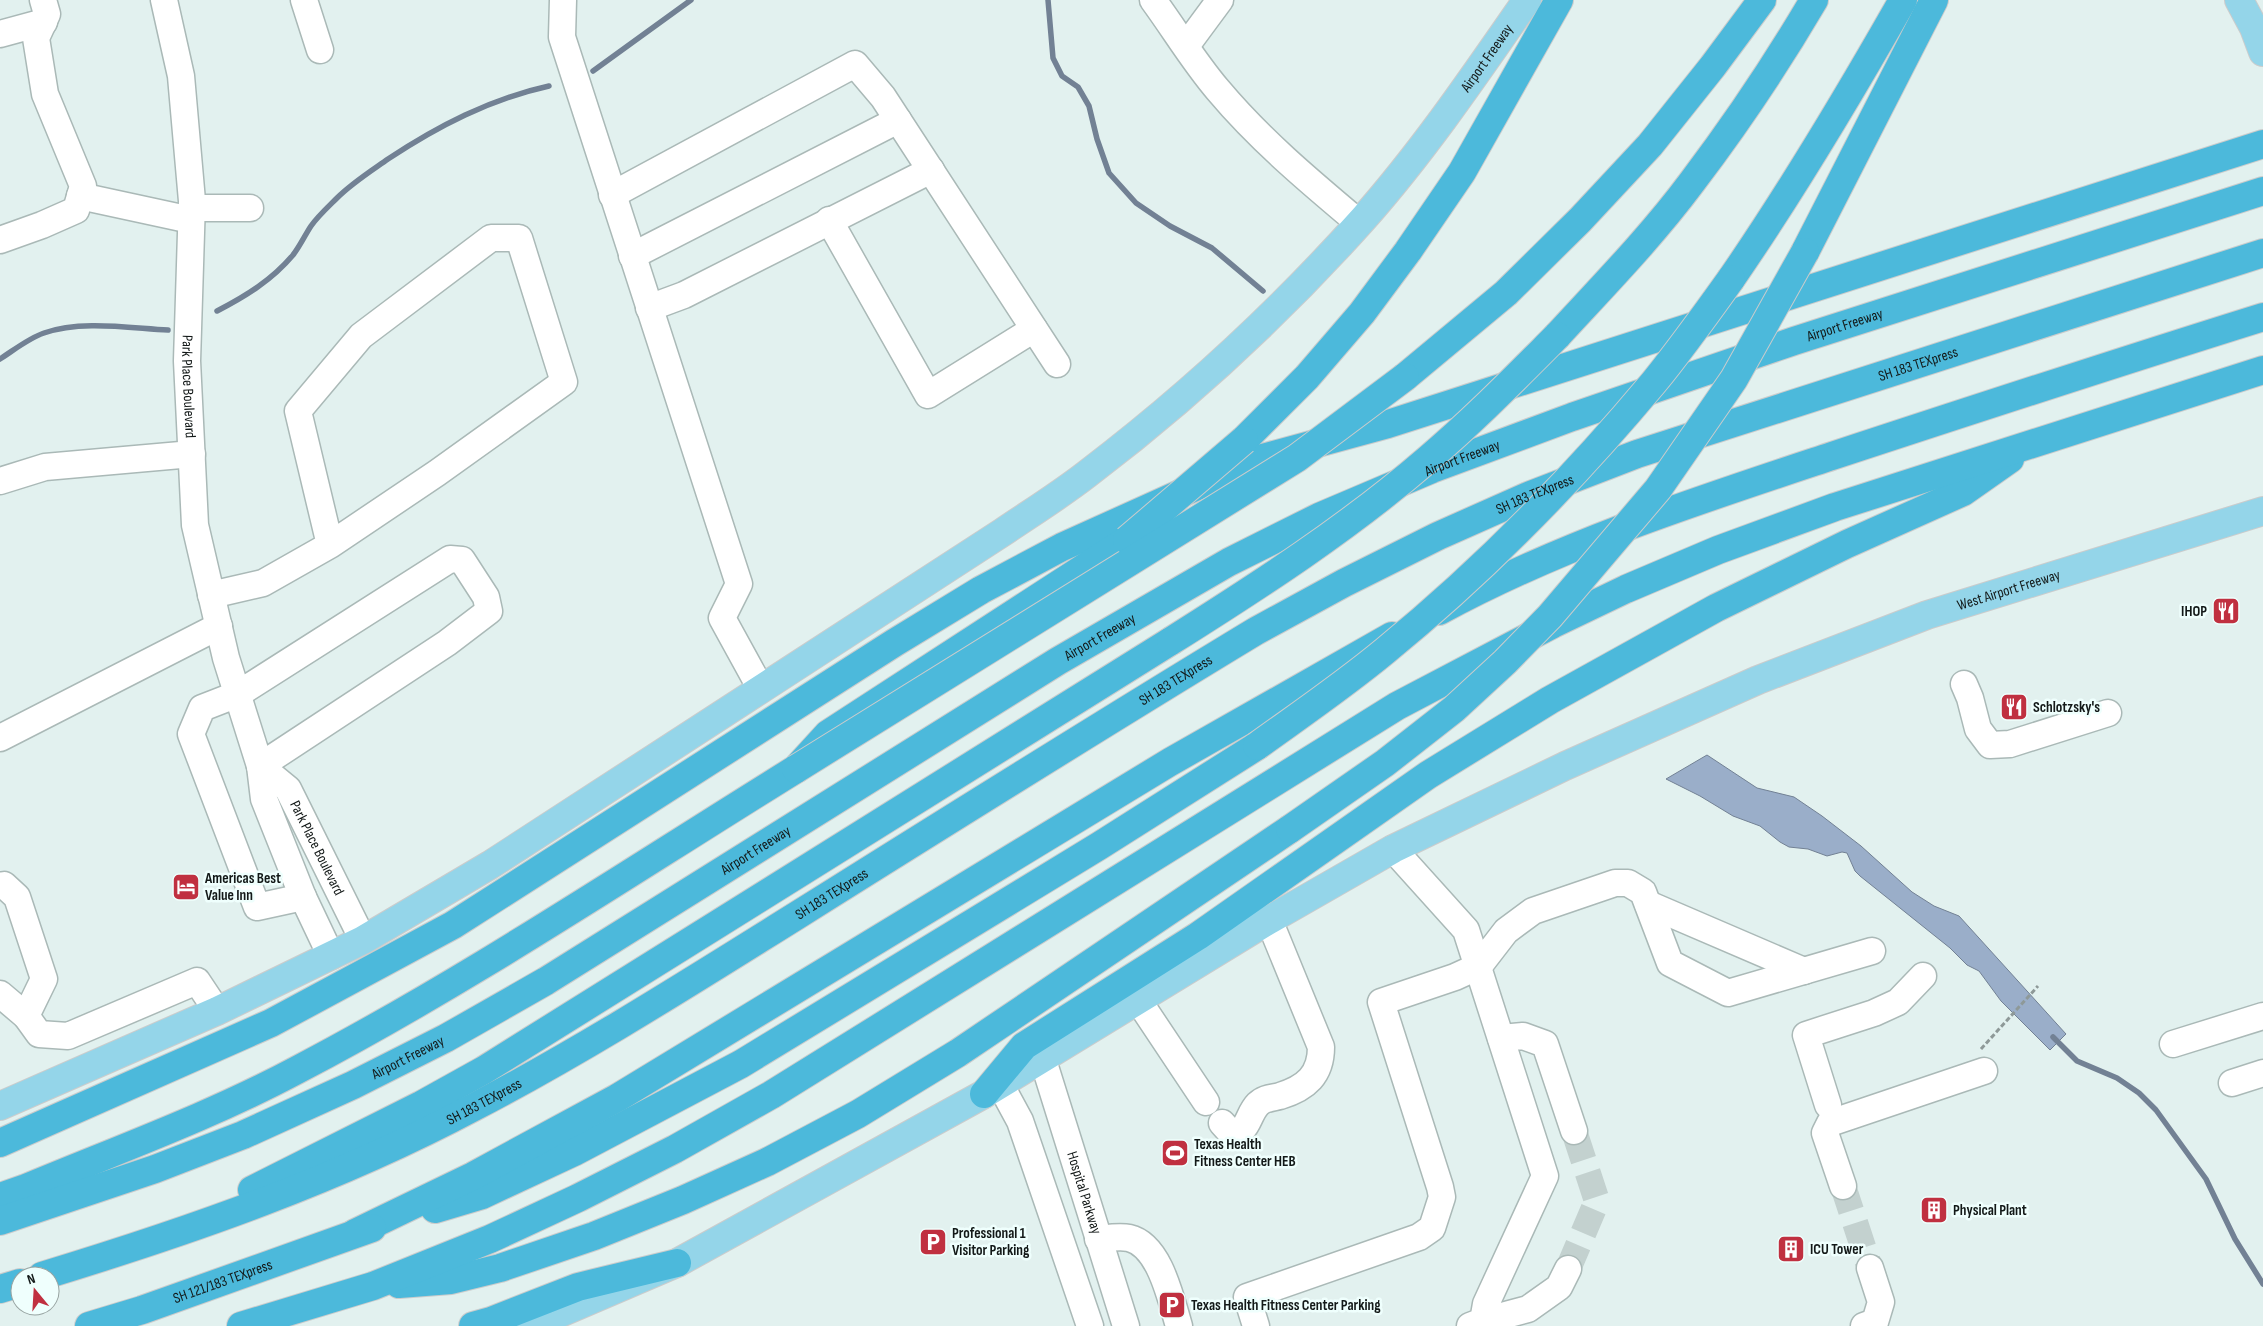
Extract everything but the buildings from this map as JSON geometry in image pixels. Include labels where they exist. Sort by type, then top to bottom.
[{"type":"highway","points":[[796,769],[828,734],[1127,540],[1244,440],[1307,377],[1362,313],[1408,251],[1462,172],[1559,0]]},
{"type":"highway","points":[[0,1197],[26,1188],[231,1102],[312,1062],[385,1022],[474,970],[1297,458],[1405,377],[1506,293],[1580,220],[1650,145],[1713,66],[1762,0]]},
{"type":"highway","points":[[60,1271],[151,1243],[270,1180],[421,1105],[484,1070],[1171,642],[1270,579],[1360,514],[1428,459],[1557,336],[1628,260],[1691,184],[1755,96],[1814,0]]},
{"type":"highway","points":[[355,1233],[482,1195],[574,1152],[741,1064],[1099,846],[1257,746],[1322,700],[1385,651],[1506,542],[1626,415],[1656,380],[1731,279],[1773,218],[1819,145],[1903,0]]},
{"type":"highway","points":[[373,1286],[451,1280],[500,1268],[594,1236],[683,1200],[767,1162],[858,1114],[958,1053],[1290,829],[1386,762],[1454,709],[1505,662],[1550,616],[1658,489],[1734,378],[1805,252],[1934,0]]},
{"type":"highway","points":[[0,1142],[271,1023],[362,975],[452,925],[512,888],[894,643],[981,590],[1062,548],[1256,460],[1388,424],[2263,144]]},
{"type":"highway","name":"Airport Freeway","points":[[0,1220],[155,1169],[243,1135],[446,1038],[546,981],[1058,662],[1229,562],[1319,516],[1432,469],[1572,417],[1794,342],[2263,191]]},
{"type":"highway","name":"SH 183 TEXpress","points":[[151,1243],[277,1197],[376,1154],[472,1109],[564,1058],[1248,636],[1344,583],[1438,536],[1528,496],[1637,454],[2263,253]]},
{"type":"highway","points":[[355,1233],[473,1176],[617,1098],[1170,762],[1325,673],[1464,597],[1546,559],[1717,494],[2072,377],[2263,317]]},
{"type":"highway","points":[[241,1326],[373,1286],[490,1239],[578,1198],[675,1149],[771,1095],[1388,712],[1553,624],[1626,589],[1718,550],[1835,507],[2263,370]]},
{"type":"highway","points":[[992,1089],[1024,1046],[1198,936],[1428,775],[1550,700],[1716,608],[1847,544],[1963,492],[2029,445]]},
{"type":"highway","name":"SH 121/183 TEXpress","points":[[89,1326],[247,1273],[355,1233]]},
{"type":"highway","points":[[473,1326],[491,1321],[578,1287],[677,1263]]},
{"type":"main road","name":"Airport Freeway","points":[[0,1106],[217,1010],[363,940],[490,865],[1086,476],[1163,414],[1240,346],[1314,272],[1359,223],[1450,111],[1527,0]]},
{"type":"main road","points":[[2239,0],[2260,35]]},
{"type":"main road","name":"West Airport Freeway","points":[[1393,849],[1565,766],[1758,680],[1927,615],[2263,511]]},
{"type":"main road","points":[[530,1326],[677,1263],[992,1089],[1043,1060],[1269,920],[1393,849]]},
{"type":"street","name":"Park Place Boulevard","points":[[164,0],[181,76],[192,214],[187,361],[195,525],[219,626],[260,766],[264,799],[303,897],[331,956]]},
{"type":"street","points":[[304,0],[320,50]]},
{"type":"street","points":[[563,0],[562,37],[739,584],[722,618],[761,689]]},
{"type":"street","points":[[1154,0],[1217,89],[1253,129],[1278,154],[1359,223]]},
{"type":"street","points":[[1186,46],[1220,0]]},
{"type":"street","points":[[0,34],[44,11]]},
{"type":"street","points":[[0,240],[76,210],[83,186],[45,94],[36,38],[44,11]]},
{"type":"street","points":[[612,195],[855,64],[883,97],[1057,364]]},
{"type":"street","points":[[632,256],[898,120]]},
{"type":"street","points":[[649,308],[684,295],[931,170]]},
{"type":"street","points":[[80,196],[192,214],[250,208]]},
{"type":"street","points":[[829,220],[928,396],[1034,329]]},
{"type":"street","points":[[211,595],[263,582],[314,556],[437,473],[564,382],[519,238],[491,238],[361,336],[298,411],[330,544]]},
{"type":"street","points":[[0,481],[46,467],[192,454]]},
{"type":"street","points":[[260,766],[447,643],[489,611],[486,597],[462,560],[450,560],[238,694],[202,708],[191,734],[257,907],[303,897]]},
{"type":"street","points":[[0,738],[219,626]]},
{"type":"street","points":[[1964,684],[1970,698],[1978,729],[1990,745],[2010,744],[2108,713]]},
{"type":"street","name":"Park Place Boulevard","points":[[260,766],[288,788],[363,940]]},
{"type":"street","points":[[1393,849],[1466,930],[1545,1176],[1477,1324]]},
{"type":"street","points":[[1256,1326],[1247,1297],[1419,1237],[1432,1228],[1442,1197],[1440,1188],[1381,1002],[1455,977],[1479,966],[1506,931],[1533,911],[1621,883],[1628,883],[1643,892],[1670,963],[1728,993],[1872,951]]},
{"type":"street","points":[[0,886],[4,885],[17,897],[44,979],[26,1016]]},
{"type":"street","points":[[1648,904],[1804,971]]},
{"type":"street","points":[[1222,1122],[1231,1133],[1239,1133],[1245,1129],[1258,1104],[1264,1100],[1296,1091],[1315,1073],[1321,1062],[1321,1047],[1269,920]]},
{"type":"street","points":[[1828,1105],[1806,1035],[1874,1013],[1898,1002],[1923,976]]},
{"type":"street","points":[[0,994],[26,1016],[39,1034],[68,1036],[197,981],[217,1010]]},
{"type":"street","points":[[1138,1000],[1206,1102]]},
{"type":"street","points":[[2173,1044],[2263,1016]]},
{"type":"street","points":[[68,1036],[87,1068]]},
{"type":"street","points":[[1501,1038],[1523,1036],[1545,1044],[1574,1131]]},
{"type":"street","name":"Hospital Parkway","points":[[1043,1060],[1126,1326]]},
{"type":"street","points":[[1843,1186],[1826,1133],[1830,1123],[1981,1061]]},
{"type":"street","points":[[2232,1082],[2263,1072]]},
{"type":"street","points":[[992,1089],[1020,1121],[1090,1326]]},
{"type":"street","points":[[1098,1239],[1130,1238],[1144,1245],[1155,1258],[1179,1326]]},
{"type":"street","points":[[1864,1326],[1874,1322],[1881,1302],[1870,1268]]},
{"type":"street","points":[[1477,1324],[1528,1309],[1559,1287],[1568,1269]]},
{"type":"path","points":[[1981,1061],[2008,1020],[2038,986]]},
{"type":"water","points":[[1707,755],[1757,788],[1794,797],[1861,846],[1912,892],[1934,906],[1959,916],[2066,1034],[2050,1050],[2001,1001],[1979,971],[1967,965],[1950,948],[1860,876],[1855,871],[1847,853],[1842,852],[1827,856],[1808,849],[1789,847],[1760,826],[1733,816],[1700,796],[1666,779]]},
{"type":"waterway","points":[[593,71],[691,0]]},
{"type":"waterway","points":[[1048,0],[1053,58],[1062,76],[1078,87],[1089,106],[1097,139],[1109,173],[1136,203],[1170,226],[1212,248],[1263,291]]},
{"type":"waterway","points":[[217,311],[267,280],[293,255],[311,226],[323,212],[349,187],[388,159],[465,115],[506,98],[549,86]]},
{"type":"waterway","points":[[0,359],[33,338],[58,329],[105,326],[168,330]]},
{"type":"waterway","points":[[2053,1037],[2077,1061],[2117,1078],[2139,1093],[2156,1110],[2206,1179],[2235,1239],[2263,1284]]},
{"type":"tunnel","points":[[1568,1269],[1597,1201],[1574,1131]]},
{"type":"tunnel","points":[[1843,1186],[1870,1268]]},
{"type":"place","name":"IHOP","points":[[2226,611]]},
{"type":"place","name":"Schlotzsky's","points":[[2014,707]]},
{"type":"place","name":"Americas Best Value Inn","points":[[186,887]]},
{"type":"place","name":"Texas Health Fitness Center HEB","points":[[1175,1153]]},
{"type":"place","name":"Physical Plant","points":[[1934,1210]]},
{"type":"place","name":"Professional 1 Visitor Parking","points":[[933,1242]]},
{"type":"place","name":"ICU Tower","points":[[1791,1249]]},
{"type":"place","name":"Texas Health Fitness Center Parking","points":[[1172,1305]]}]
